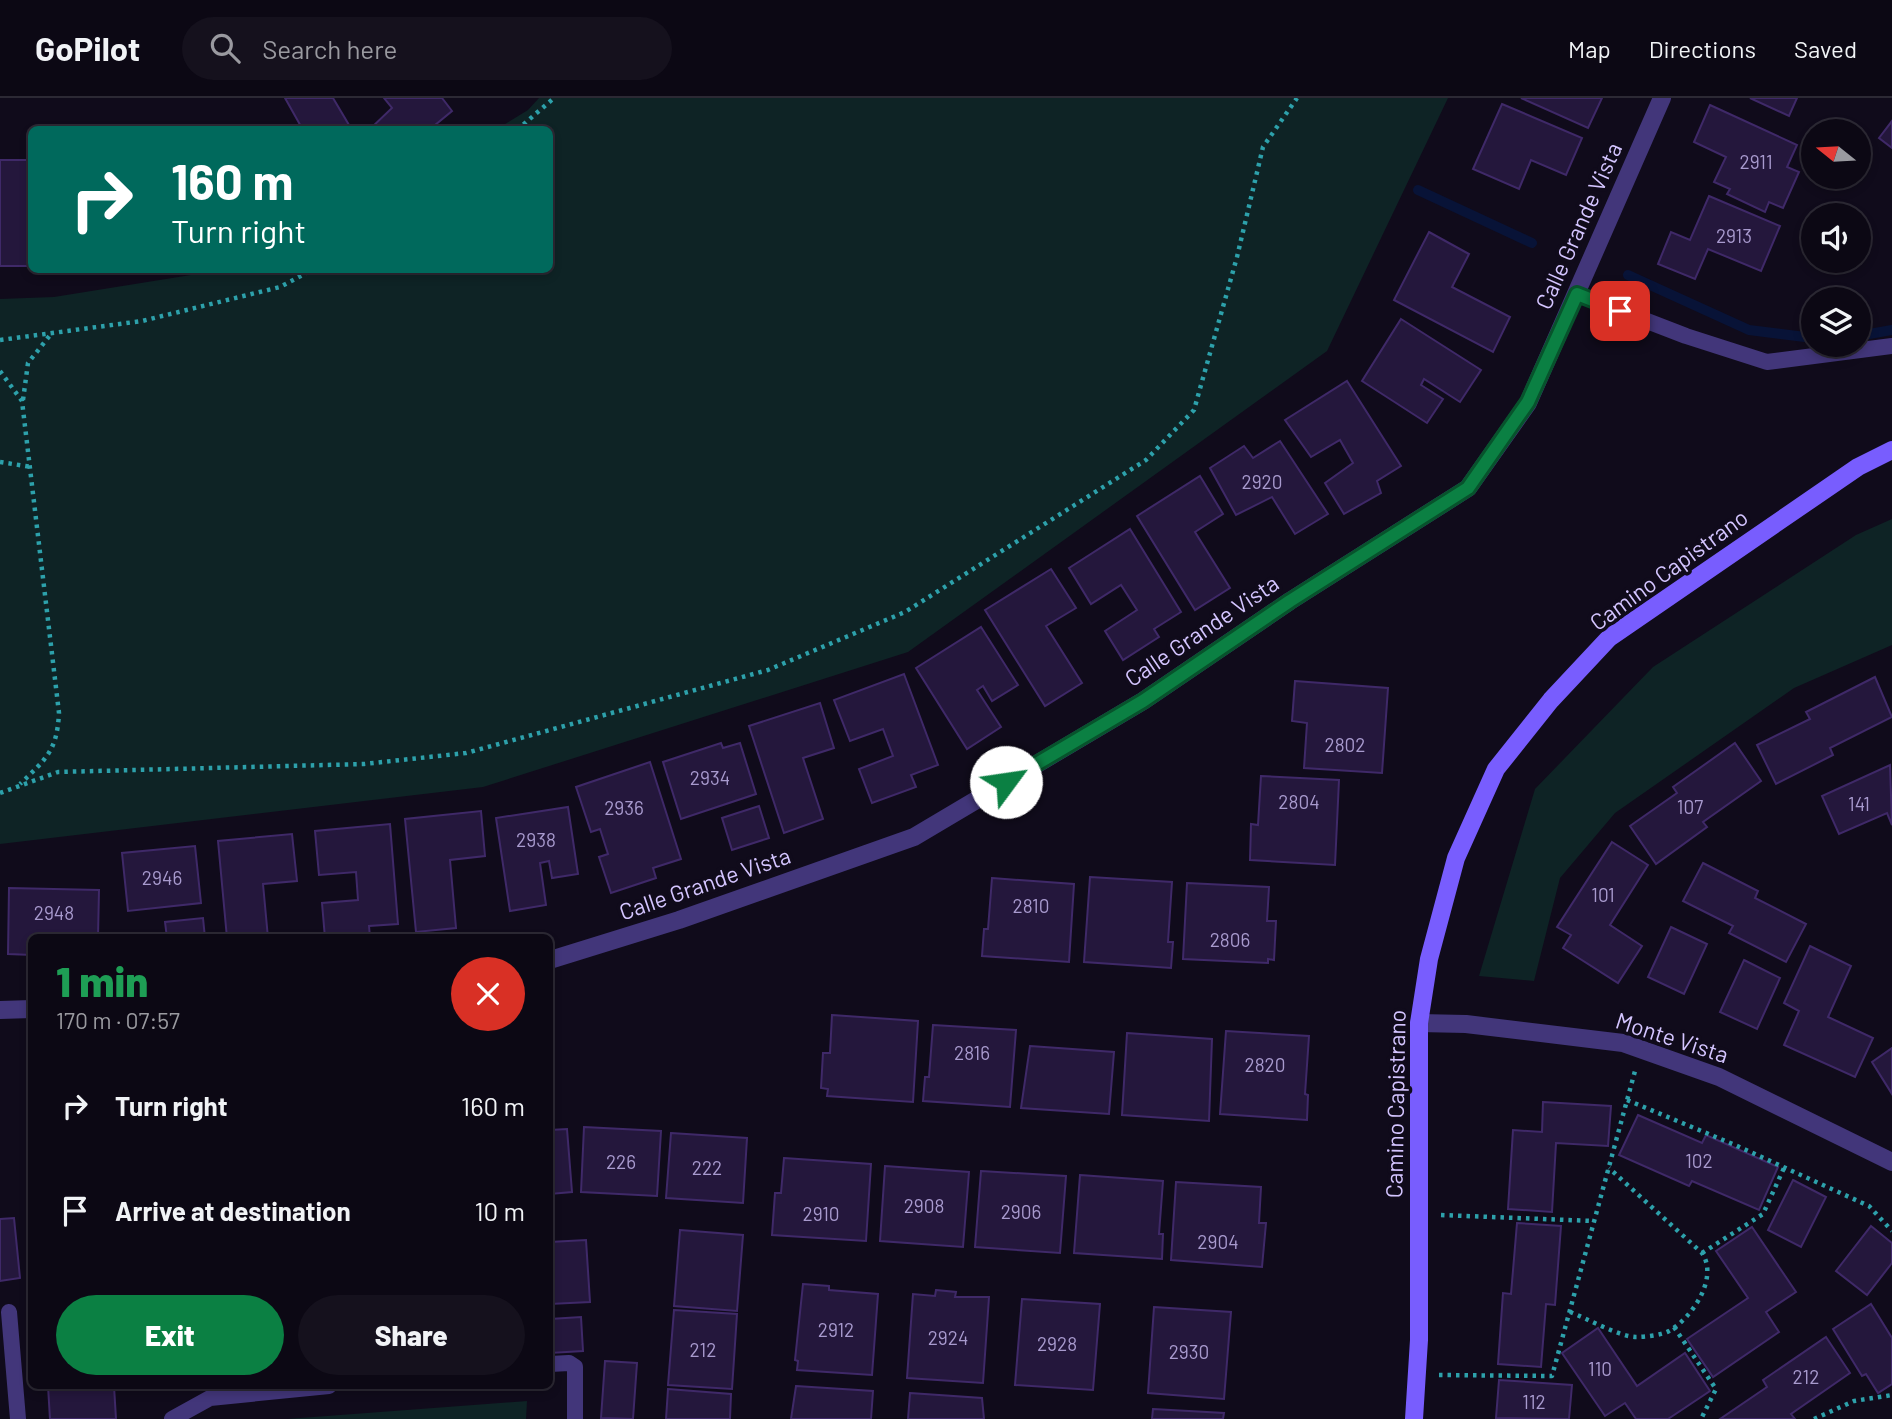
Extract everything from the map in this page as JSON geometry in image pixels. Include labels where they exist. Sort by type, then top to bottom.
[{"type":"main road","name":"Camino Capistrano","points":[[1414,1419],[1417,1374],[1419,1023],[1429,959],[1455,858],[1496,769],[1550,699],[1609,638],[1858,467],[1892,450]]},
{"type":"street","name":"Calle Grande Vista","points":[[553,959],[679,920],[914,837],[1143,701],[1290,601],[1468,488],[1528,402],[1662,98]]},
{"type":"street","points":[[0,1010],[28,1009]]},
{"type":"street","name":"Monte Vista","points":[[1419,1023],[1466,1024],[1623,1043],[1719,1077],[1892,1162]]},
{"type":"lane","points":[[1577,294],[1686,336],[1767,362],[1892,346]]},
{"type":"lane","points":[[9,1312],[18,1419]]},
{"type":"lane","points":[[553,1364],[569,1363],[575,1367],[575,1419]]},
{"type":"lane","points":[[172,1419],[210,1398],[299,1389]]},
{"type":"path","points":[[522,126],[554,98]]},
{"type":"path","points":[[0,793],[58,772],[364,764],[467,753],[768,670],[905,612],[1146,460],[1194,410],[1237,257],[1263,147],[1297,98]]},
{"type":"path","points":[[0,340],[142,321],[280,287],[306,273]]},
{"type":"path","points":[[17,787],[48,757],[57,740],[59,713],[32,467],[22,401],[28,363],[51,334]]},
{"type":"path","points":[[0,371],[22,401]]},
{"type":"path","points":[[0,462],[32,467]]},
{"type":"path","points":[[1417,1374],[1552,1376],[1641,1049]]},
{"type":"path","points":[[1627,1100],[1869,1206],[1892,1231]]},
{"type":"path","points":[[1570,1312],[1634,1337],[1668,1332],[1693,1309],[1706,1287],[1707,1260],[1702,1253],[1609,1168]]},
{"type":"path","points":[[1702,1253],[1763,1214],[1784,1168]]},
{"type":"path","points":[[1419,1214],[1594,1222]]},
{"type":"path","points":[[1674,1327],[1716,1390],[1701,1419]]},
{"type":"path","points":[[1814,1419],[1854,1401],[1892,1395]]},
{"type":"green space","points":[[539,98],[1448,98],[1327,351],[908,652],[483,787],[0,844],[0,299],[54,297],[203,273],[553,273],[553,126],[502,126],[528,110]]},
{"type":"green space","points":[[1892,519],[1892,645],[1794,688],[1615,813],[1560,878],[1534,981],[1479,976],[1535,789],[1653,667],[1856,535]]},
{"type":"green space","points":[[527,1401],[526,1419],[287,1419]]},
{"type":"building","points":[[285,98],[333,98],[350,126],[301,126]]},
{"type":"building","points":[[384,98],[442,98],[452,111],[434,126],[373,126],[392,108]]},
{"type":"building","points":[[1521,98],[1602,98],[1588,128]]},
{"type":"building","points":[[1750,98],[1797,98],[1789,116]]},
{"type":"building","points":[[1502,104],[1582,138],[1566,175],[1531,160],[1519,189],[1473,169]]},
{"type":"building","points":[[1710,105],[1797,145],[1787,167],[1799,172],[1783,208],[1769,202],[1765,212],[1727,194],[1730,189],[1714,182],[1726,157],[1694,142]]},
{"type":"building","points":[[1892,121],[1892,148],[1879,138]]},
{"type":"building","points":[[0,160],[28,160],[28,266],[0,266]]},
{"type":"building","points":[[1709,196],[1780,226],[1761,271],[1708,249],[1695,279],[1658,264],[1671,232],[1690,240]]},
{"type":"building","points":[[1429,232],[1469,254],[1452,287],[1510,317],[1493,352],[1394,300]]},
{"type":"building","points":[[1401,319],[1481,370],[1460,402],[1424,379],[1421,385],[1443,399],[1427,423],[1362,381]]},
{"type":"building","points":[[1347,381],[1401,466],[1377,481],[1381,493],[1344,514],[1325,483],[1353,463],[1340,440],[1311,457],[1285,420]]},
{"type":"building","points":[[1280,441],[1328,514],[1295,534],[1272,497],[1236,515],[1210,468],[1244,446],[1253,458]]},
{"type":"building","points":[[1200,476],[1223,514],[1195,532],[1230,588],[1195,610],[1137,516]]},
{"type":"building","points":[[1130,529],[1181,612],[1154,629],[1159,637],[1123,660],[1105,631],[1137,610],[1121,585],[1091,604],[1069,568]]},
{"type":"building","points":[[1051,569],[1076,608],[1046,626],[1082,683],[1045,706],[985,610]]},
{"type":"building","points":[[981,627],[1018,685],[992,701],[983,686],[977,690],[1001,727],[967,749],[916,668]]},
{"type":"building","points":[[904,674],[938,765],[911,775],[916,787],[872,803],[859,769],[893,756],[883,729],[850,741],[834,700]]},
{"type":"building","points":[[1875,677],[1892,717],[1830,748],[1833,755],[1776,784],[1757,745],[1810,719],[1806,712]]},
{"type":"building","points":[[1295,681],[1388,688],[1382,773],[1304,768],[1307,723],[1292,721]]},
{"type":"building","points":[[820,703],[834,748],[803,758],[823,819],[784,833],[749,726]]},
{"type":"building","points":[[721,743],[723,748],[740,743],[756,794],[681,819],[663,762]]},
{"type":"building","points":[[1735,743],[1761,781],[1703,822],[1707,827],[1656,864],[1630,826],[1677,793],[1673,787]]},
{"type":"building","points":[[650,762],[681,859],[653,868],[656,878],[611,893],[599,857],[608,854],[600,829],[591,832],[576,787]]},
{"type":"building","points":[[1890,765],[1892,825],[1887,813],[1839,834],[1822,796]]},
{"type":"building","points":[[1261,776],[1339,780],[1335,865],[1250,860],[1251,824],[1258,825]]},
{"type":"building","points":[[759,806],[769,838],[732,850],[722,818]]},
{"type":"building","points":[[568,807],[578,874],[552,878],[549,861],[540,863],[546,905],[510,911],[496,818]]},
{"type":"building","points":[[481,811],[485,856],[450,860],[456,928],[416,932],[405,819]]},
{"type":"building","points":[[390,824],[398,924],[369,926],[370,934],[325,934],[322,903],[358,900],[356,872],[319,875],[315,831]]},
{"type":"building","points":[[292,834],[297,881],[263,884],[268,934],[227,934],[218,841]]},
{"type":"building","points":[[1612,842],[1648,865],[1610,925],[1642,946],[1618,983],[1563,948],[1571,935],[1557,927]]},
{"type":"building","points":[[195,846],[201,903],[128,911],[122,853]]},
{"type":"building","points":[[1703,863],[1758,891],[1755,898],[1806,924],[1786,962],[1729,933],[1733,926],[1683,901]]},
{"type":"building","points":[[1090,877],[1172,882],[1168,942],[1173,942],[1171,968],[1084,962]]},
{"type":"building","points":[[992,878],[1074,884],[1069,962],[982,956],[984,929],[988,929]]},
{"type":"building","points":[[1187,883],[1269,887],[1267,921],[1276,921],[1274,960],[1268,959],[1268,963],[1183,959]]},
{"type":"building","points":[[9,888],[99,890],[98,934],[28,934],[28,955],[8,954]]},
{"type":"building","points":[[203,918],[205,934],[166,934],[165,922]]},
{"type":"building","points":[[1671,927],[1707,944],[1684,994],[1648,977]]},
{"type":"building","points":[[1810,946],[1851,966],[1828,1017],[1873,1038],[1855,1077],[1784,1045],[1799,1011],[1784,1003]]},
{"type":"building","points":[[1744,960],[1780,978],[1757,1029],[1720,1012]]},
{"type":"building","points":[[832,1015],[918,1021],[913,1102],[827,1096],[828,1089],[821,1088],[823,1053],[830,1053]]},
{"type":"building","points":[[933,1025],[1016,1030],[1010,1107],[923,1101],[925,1077],[929,1077]]},
{"type":"building","points":[[1226,1031],[1309,1036],[1305,1094],[1308,1095],[1307,1120],[1220,1114]]},
{"type":"building","points":[[1127,1033],[1212,1039],[1209,1121],[1122,1115]]},
{"type":"building","points":[[1030,1046],[1114,1052],[1109,1114],[1021,1108]]},
{"type":"building","points":[[1892,1048],[1892,1094],[1872,1062]]},
{"type":"building","points":[[1543,1102],[1611,1106],[1608,1146],[1556,1143],[1552,1212],[1508,1209],[1513,1130],[1542,1132]]},
{"type":"building","points":[[1638,1115],[1702,1143],[1706,1135],[1778,1167],[1759,1210],[1692,1181],[1689,1186],[1619,1155]]},
{"type":"building","points":[[584,1127],[661,1131],[657,1196],[581,1192]]},
{"type":"building","points":[[567,1129],[572,1192],[553,1194],[553,1130]]},
{"type":"building","points":[[671,1133],[747,1138],[743,1203],[666,1198]]},
{"type":"building","points":[[784,1158],[871,1164],[866,1241],[772,1235],[775,1193],[781,1193]]},
{"type":"building","points":[[885,1166],[969,1172],[963,1247],[880,1241]]},
{"type":"building","points":[[981,1171],[1066,1176],[1060,1253],[975,1247]]},
{"type":"building","points":[[1080,1175],[1163,1181],[1159,1234],[1163,1234],[1162,1259],[1074,1253]]},
{"type":"building","points":[[1793,1180],[1826,1197],[1801,1247],[1768,1230]]},
{"type":"building","points":[[1176,1182],[1261,1187],[1259,1223],[1266,1223],[1262,1267],[1171,1260]]},
{"type":"building","points":[[14,1218],[20,1278],[0,1281],[0,1219]]},
{"type":"building","points":[[1517,1223],[1561,1226],[1555,1305],[1546,1304],[1541,1367],[1498,1364],[1503,1293],[1511,1294]]},
{"type":"building","points":[[1871,1226],[1892,1243],[1892,1263],[1867,1295],[1836,1271]]},
{"type":"building","points":[[1752,1227],[1796,1292],[1766,1312],[1779,1332],[1713,1377],[1687,1339],[1748,1298],[1716,1251]]},
{"type":"building","points":[[680,1230],[743,1235],[737,1311],[674,1306]]},
{"type":"building","points":[[586,1240],[590,1302],[553,1304],[553,1242]]},
{"type":"building","points":[[803,1284],[829,1286],[829,1290],[878,1294],[872,1375],[797,1370],[798,1361],[795,1360]]},
{"type":"building","points":[[936,1290],[956,1292],[955,1297],[989,1297],[983,1383],[907,1378],[913,1294],[935,1296]]},
{"type":"building","points":[[1022,1299],[1100,1304],[1093,1390],[1015,1385]]},
{"type":"building","points":[[1871,1304],[1892,1338],[1892,1384],[1878,1393],[1866,1374],[1862,1376],[1833,1329]]},
{"type":"building","points":[[1154,1307],[1231,1312],[1224,1399],[1148,1393]]},
{"type":"building","points":[[674,1310],[737,1314],[732,1389],[668,1385]]},
{"type":"building","points":[[581,1317],[583,1351],[553,1353],[553,1319]]},
{"type":"building","points":[[1598,1328],[1637,1386],[1685,1353],[1710,1391],[1668,1419],[1636,1419],[1625,1403],[1605,1416],[1562,1353]]},
{"type":"building","points":[[1826,1337],[1850,1373],[1791,1414],[1795,1419],[1720,1419],[1767,1387],[1763,1380]]},
{"type":"building","points":[[605,1361],[637,1363],[633,1419],[601,1418]]},
{"type":"building","points":[[1499,1380],[1572,1385],[1569,1419],[1496,1418]]},
{"type":"building","points":[[796,1386],[873,1391],[871,1419],[791,1419]]},
{"type":"building","points":[[48,1389],[114,1389],[116,1419],[50,1419]]},
{"type":"building","points":[[668,1389],[731,1394],[730,1419],[666,1419]]},
{"type":"building","points":[[910,1393],[982,1398],[984,1419],[908,1419]]},
{"type":"building","points":[[1153,1409],[1224,1413],[1223,1419],[1152,1419]]},
{"type":"waterway","points":[[1418,190],[1532,243]]},
{"type":"waterway","points":[[1628,275],[1749,330],[1801,336]]},
{"type":"waterway","points":[[1871,334],[1892,330]]},
{"type":"route","points":[[1006,782],[1143,701],[1290,601],[1468,488],[1528,402],[1577,294],[1620,311]]}]
